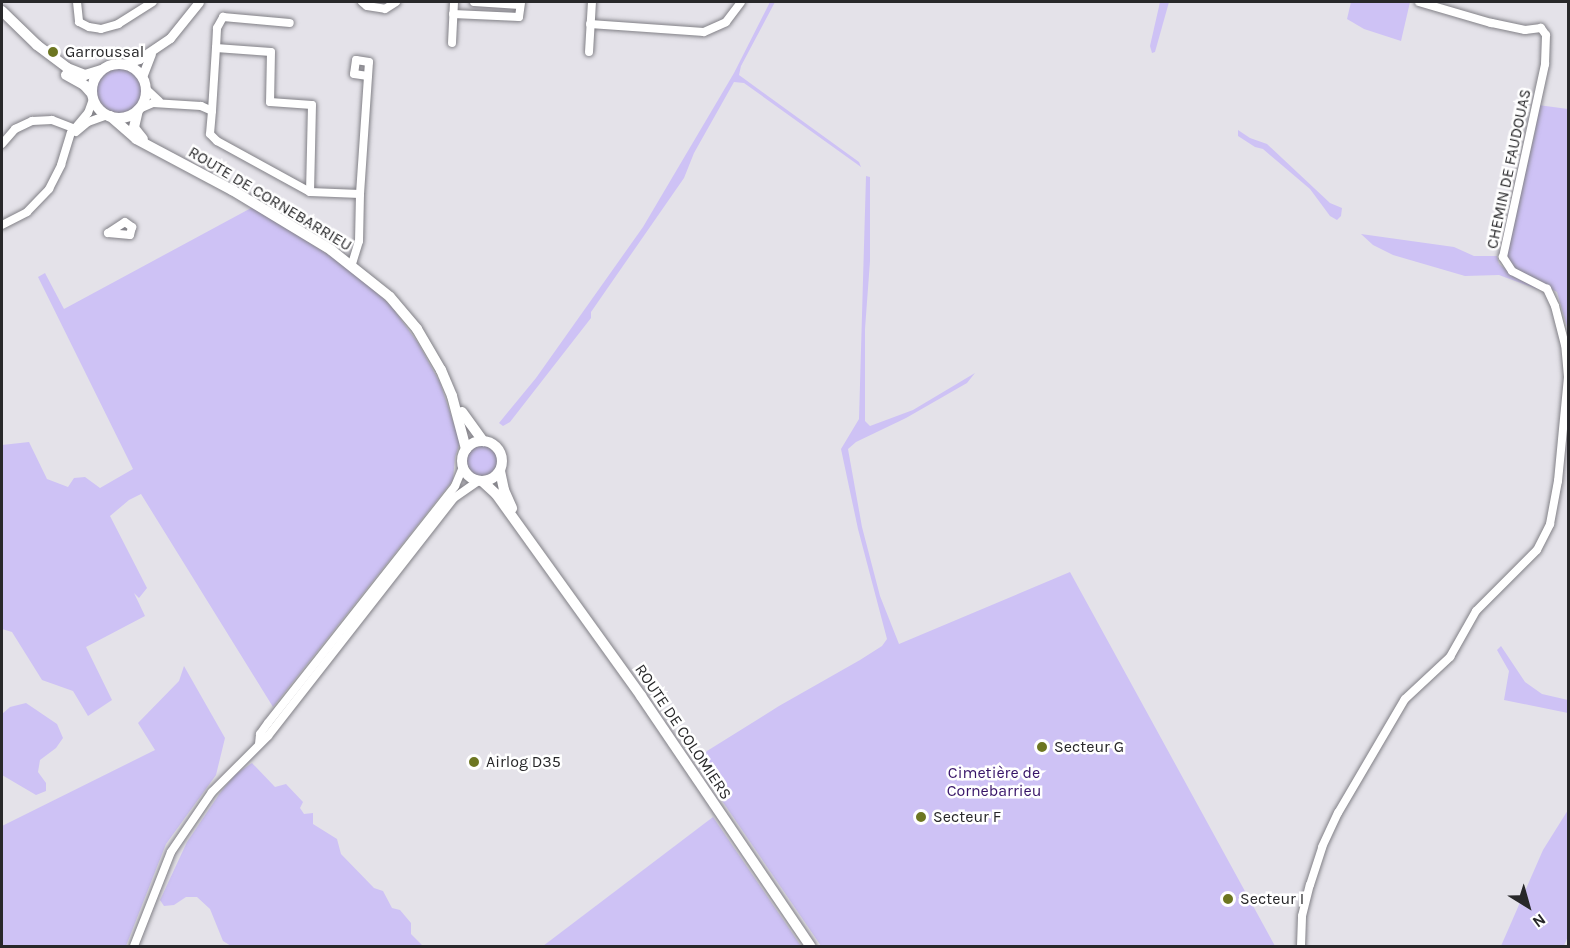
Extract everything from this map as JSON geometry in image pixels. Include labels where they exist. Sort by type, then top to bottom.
[{"type":"main road","points":[[2,11],[58,69],[84,85],[98,108],[108,115],[127,116],[138,109],[146,89],[142,77],[134,68],[124,64],[104,68],[89,75],[78,74],[37,45]]},
{"type":"main road","points":[[2,16],[20,29]]},
{"type":"main road","points":[[93,97],[94,80],[104,68]]},
{"type":"main road","name":"ROUTE DE CORNEBARRIEU","points":[[138,109],[134,128],[152,147]]},
{"type":"main road","name":"ROUTE DE CORNEBARRIEU","points":[[108,115],[129,134],[262,207],[342,257],[390,297],[412,322],[432,353],[452,396],[471,427],[483,441]]},
{"type":"main road","name":"ROUTE DE CORNEBARRIEU","points":[[452,396],[466,449]]},
{"type":"main road","points":[[483,441],[490,442],[500,451],[502,458],[500,471],[489,480],[480,481],[470,477],[463,467],[466,449],[473,442],[483,441]]},
{"type":"main road","name":"ROUTE DE COLOMIERS","points":[[500,471],[504,490],[526,538]]},
{"type":"main road","name":"ROUTE DE COLOMIERS","points":[[480,481],[496,494],[641,696],[810,946]]},
{"type":"street","points":[[77,2],[79,22],[89,27],[101,28],[117,24],[153,2]]},
{"type":"street","points":[[124,64],[152,52],[182,27],[199,2]]},
{"type":"street","points":[[362,2],[367,6],[385,9],[396,2]]},
{"type":"street","points":[[452,43],[454,2]]},
{"type":"street","points":[[453,14],[519,17],[520,3],[474,2]]},
{"type":"street","points":[[589,52],[592,2]]},
{"type":"street","points":[[590,24],[704,32],[726,22],[741,2]]},
{"type":"street","name":"CHEMIN DE FAUDOUAS","points":[[1301,946],[1302,916],[1310,885],[1322,847],[1338,813],[1405,699],[1450,657],[1476,611],[1536,550],[1552,516],[1558,482],[1568,377],[1565,345],[1556,306],[1547,289],[1512,270],[1503,257],[1545,64],[1546,35],[1541,28],[1525,30],[1491,23],[1419,2]]},
{"type":"street","points":[[290,24],[223,17],[217,27],[210,134],[217,141],[310,192],[360,195]]},
{"type":"street","points":[[216,48],[271,52],[270,102],[312,105],[310,192]]},
{"type":"street","points":[[142,77],[152,52]]},
{"type":"street","points":[[352,264],[357,247],[368,76]]},
{"type":"street","points":[[146,89],[155,99],[167,103]]},
{"type":"street","points":[[2,225],[27,212],[46,194],[59,172],[74,129],[88,113],[93,97]]},
{"type":"street","points":[[138,109],[147,104],[167,103],[201,106],[212,111]]},
{"type":"street","points":[[69,140],[88,122],[108,115]]},
{"type":"street","points":[[2,144],[15,129],[32,120],[52,120],[74,129]]},
{"type":"street","points":[[342,257],[357,247]]},
{"type":"street","points":[[259,744],[260,734],[268,723],[455,486],[463,467]]},
{"type":"street","points":[[134,946],[171,852],[222,781],[268,736],[454,498],[480,481]]},
{"type":"green space","points":[[770,2],[775,2],[741,66],[739,75],[859,162],[861,167],[744,83],[734,82],[694,153],[684,178],[591,312],[591,318],[510,422],[503,426],[499,423],[536,378],[643,227],[734,73]]},
{"type":"green space","points":[[1160,2],[1169,2],[1155,52],[1152,53],[1150,46]]},
{"type":"green space","points":[[1351,2],[1410,2],[1401,41],[1364,29],[1347,19]]},
{"type":"green space","points":[[119,68],[135,75],[142,91],[135,107],[119,114],[103,107],[96,91],[103,75]]},
{"type":"green space","points":[[1538,105],[1568,109],[1567,327],[1557,292],[1517,271],[1506,254],[1535,132]]},
{"type":"green space","points":[[1238,130],[1250,138],[1267,144],[1330,203],[1342,208],[1341,216],[1337,220],[1330,216],[1310,189],[1263,149],[1255,147],[1238,136]]},
{"type":"green space","name":"Cimetière de Cornebarrieu","points":[[866,176],[870,177],[870,261],[865,329],[865,421],[870,426],[913,410],[975,373],[967,383],[906,418],[856,442],[848,449],[862,527],[880,596],[899,644],[1070,572],[1275,946],[821,946],[697,764],[707,751],[779,706],[860,660],[882,646],[887,639],[858,529],[841,449],[859,419]]},
{"type":"green space","points":[[253,207],[335,259],[391,306],[418,343],[440,383],[460,442],[455,457],[453,480],[273,707],[141,494],[129,500],[110,516],[147,588],[139,598],[134,593],[145,616],[86,647],[112,700],[88,716],[73,691],[42,680],[12,632],[2,629],[2,445],[29,442],[47,479],[68,487],[74,478],[85,477],[100,488],[133,469],[38,277],[45,273],[64,309]]},
{"type":"green space","points":[[1361,234],[1454,247],[1474,256],[1497,256],[1499,264],[1509,272],[1540,290],[1499,275],[1465,276],[1393,255],[1373,245]]},
{"type":"green space","points":[[482,446],[493,450],[497,461],[493,472],[482,476],[471,472],[467,461],[471,450]]},
{"type":"green space","points":[[1501,646],[1525,682],[1542,694],[1568,700],[1568,713],[1504,700],[1509,671],[1497,650]]},
{"type":"green space","points":[[184,666],[225,738],[216,775],[166,844],[126,946],[2,946],[2,826],[155,750],[138,723],[179,681]]},
{"type":"green space","points":[[26,703],[57,724],[63,738],[56,748],[40,760],[38,772],[46,783],[46,791],[36,795],[2,775],[2,714],[10,707]]},
{"type":"green space","points":[[252,763],[275,787],[286,784],[303,802],[300,808],[304,814],[313,813],[313,824],[337,839],[341,854],[374,888],[383,891],[392,908],[400,910],[411,923],[411,934],[423,946],[231,946],[223,941],[210,909],[197,897],[186,897],[174,905],[164,906],[160,900],[187,842],[220,793],[236,774]]},
{"type":"green space","points":[[1568,810],[1568,936],[1564,946],[1501,946],[1543,850]]},
{"type":"green space","points":[[713,817],[801,946],[543,946]]},
{"type":"place","name":"Garroussal","points":[[53,52]]},
{"type":"place","name":"Secteur G","points":[[1042,747]]},
{"type":"place","name":"Airlog D35","points":[[474,762]]},
{"type":"place","name":"Secteur F","points":[[921,817]]},
{"type":"place","name":"Secteur I","points":[[1228,899]]}]
